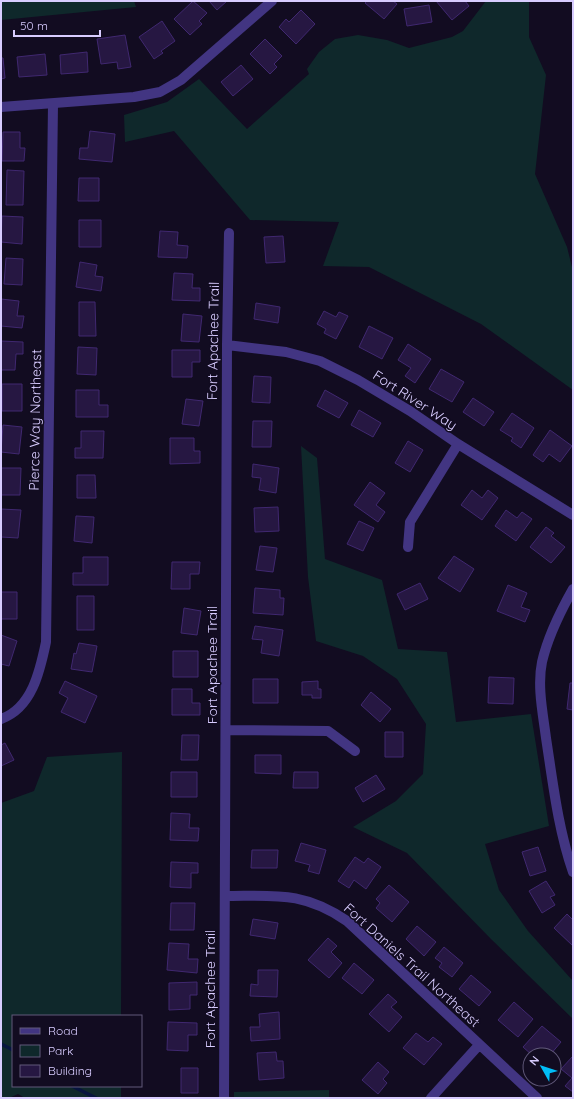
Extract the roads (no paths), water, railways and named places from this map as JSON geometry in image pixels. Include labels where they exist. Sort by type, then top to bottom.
[{"type":"street","points":[[1,107],[134,97],[160,92],[181,80],[272,1]]},
{"type":"street","name":"Pierce Way Northeast","points":[[1,719],[7,717],[28,698],[40,672],[46,642],[52,104]]},
{"type":"street","name":"Fort Apachee Trail","points":[[224,1098],[227,345],[229,232]]},
{"type":"street","name":"Fort River Way","points":[[227,345],[286,352],[320,361],[358,380],[391,400],[458,444],[573,515]]},
{"type":"street","points":[[408,547],[410,522],[458,444]]},
{"type":"street","points":[[573,589],[558,615],[542,663],[541,699],[551,772],[564,842],[573,872]]},
{"type":"street","points":[[226,730],[328,731],[355,751]]},
{"type":"street","name":"Fort Daniels Trail Northeast","points":[[225,896],[288,896],[315,903],[331,910],[347,921],[537,1098]]},
{"type":"street","points":[[431,1098],[479,1045]]},
{"type":"waterway","points":[[1,1044],[12,1050]]},
{"type":"waterway","points":[[74,1087],[96,1098]]}]
